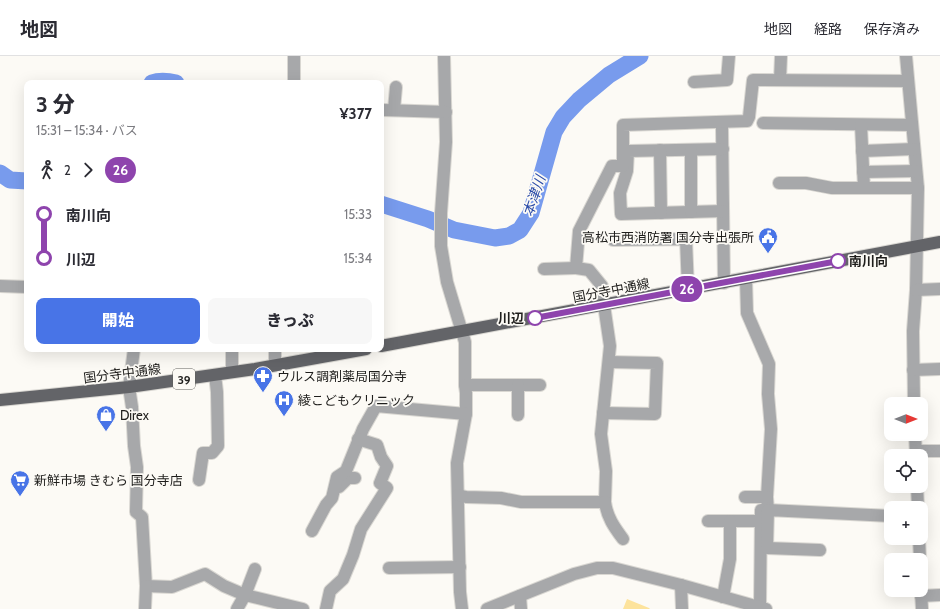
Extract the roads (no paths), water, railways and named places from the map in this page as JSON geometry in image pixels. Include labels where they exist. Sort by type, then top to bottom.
[{"type":"main road","name":"国分寺中通線","points":[[384,345],[940,242]]},
{"type":"main road","name":"国分寺中通線","points":[[0,400],[129,387],[276,366],[350,352]]},
{"type":"street","points":[[294,56],[294,80]]},
{"type":"street","points":[[444,56],[446,142],[441,213],[441,246],[447,282],[465,342],[466,414],[457,463],[462,609]]},
{"type":"street","points":[[694,82],[727,80],[729,56]]},
{"type":"street","points":[[780,80],[781,56]]},
{"type":"street","points":[[906,56],[918,188],[918,246],[916,256],[916,290],[913,332],[914,397]]},
{"type":"street","points":[[576,268],[579,231],[612,166],[623,166],[623,125],[747,121],[749,117],[753,80],[908,81]]},
{"type":"street","points":[[396,87],[388,110],[446,112]]},
{"type":"street","points":[[762,123],[912,125]]},
{"type":"street","points":[[861,125],[864,188]]},
{"type":"street","points":[[722,127],[724,283]]},
{"type":"street","points":[[723,149],[628,151],[627,171],[620,193],[621,214],[723,212]]},
{"type":"street","points":[[862,151],[914,149]]},
{"type":"street","points":[[660,150],[661,213]]},
{"type":"street","points":[[691,150],[691,212]]},
{"type":"street","points":[[863,172],[916,171]]},
{"type":"street","points":[[779,183],[806,183],[832,188],[918,188]]},
{"type":"street","points":[[613,240],[686,239],[688,289]]},
{"type":"street","points":[[544,269],[576,268],[590,270],[602,286],[610,346],[601,434],[606,472],[605,502],[612,524],[623,539]]},
{"type":"street","points":[[746,279],[747,313],[769,364],[768,394],[771,429],[767,497],[767,548],[820,550]]},
{"type":"street","points":[[0,286],[24,287]]},
{"type":"street","points":[[916,290],[940,289]]},
{"type":"street","points":[[134,352],[129,387],[137,467],[136,512],[142,517],[146,586],[145,609]]},
{"type":"street","points":[[232,352],[232,372]]},
{"type":"street","points":[[275,352],[276,366]]},
{"type":"street","points":[[603,413],[655,414],[657,363],[609,362]]},
{"type":"street","points":[[913,370],[940,369]]},
{"type":"street","points":[[199,480],[203,453],[212,453],[218,446],[217,392],[215,375]]},
{"type":"street","points":[[465,385],[540,385]]},
{"type":"street","points":[[518,385],[518,414]]},
{"type":"street","points":[[332,498],[337,477],[346,472],[358,439],[376,406],[466,414]]},
{"type":"street","points":[[326,609],[330,590],[344,579],[361,529],[387,488],[380,483],[387,466],[377,445],[358,439]]},
{"type":"street","points":[[928,452],[940,451]]},
{"type":"street","points":[[312,531],[326,505],[342,484],[348,478],[355,478]]},
{"type":"street","points":[[458,494],[466,497],[501,498],[521,502],[605,502]]},
{"type":"street","points":[[745,497],[767,497]]},
{"type":"street","points":[[487,609],[574,574],[597,568],[618,569],[763,608],[761,510],[884,516]]},
{"type":"street","points":[[708,521],[761,521]]},
{"type":"street","points":[[723,597],[730,559],[730,521]]},
{"type":"street","points":[[389,568],[460,567]]},
{"type":"street","points":[[237,609],[245,595],[256,569]]},
{"type":"street","points":[[146,586],[172,587],[205,574],[224,586],[245,595],[303,609]]},
{"type":"street","points":[[681,585],[682,609]]},
{"type":"street","points":[[928,594],[940,596]]},
{"type":"street","points":[[520,596],[521,609]]},
{"type":"street","points":[[921,597],[922,609]]},
{"type":"waterway","name":"本津川","points":[[384,205],[428,219],[454,230],[495,238],[509,236],[520,230],[531,213],[554,132],[563,117],[579,100],[609,75],[640,56]]},
{"type":"waterway","name":"本津川","points":[[0,173],[10,180],[24,181]]},
{"type":"place","name":"高松市西消防署 国分寺出張所","points":[[768,254]]},
{"type":"place","name":"南川向","points":[[838,261]]},
{"type":"place","name":"川辺","points":[[535,318]]},
{"type":"place","name":"ウルス調剤薬局国分寺","points":[[263,393]]},
{"type":"place","name":"綾こどもクリニック","points":[[284,417]]},
{"type":"place","name":"Direx","points":[[106,432]]},
{"type":"place","name":"新鮮市場 きむら 国分寺店","points":[[20,497]]}]
